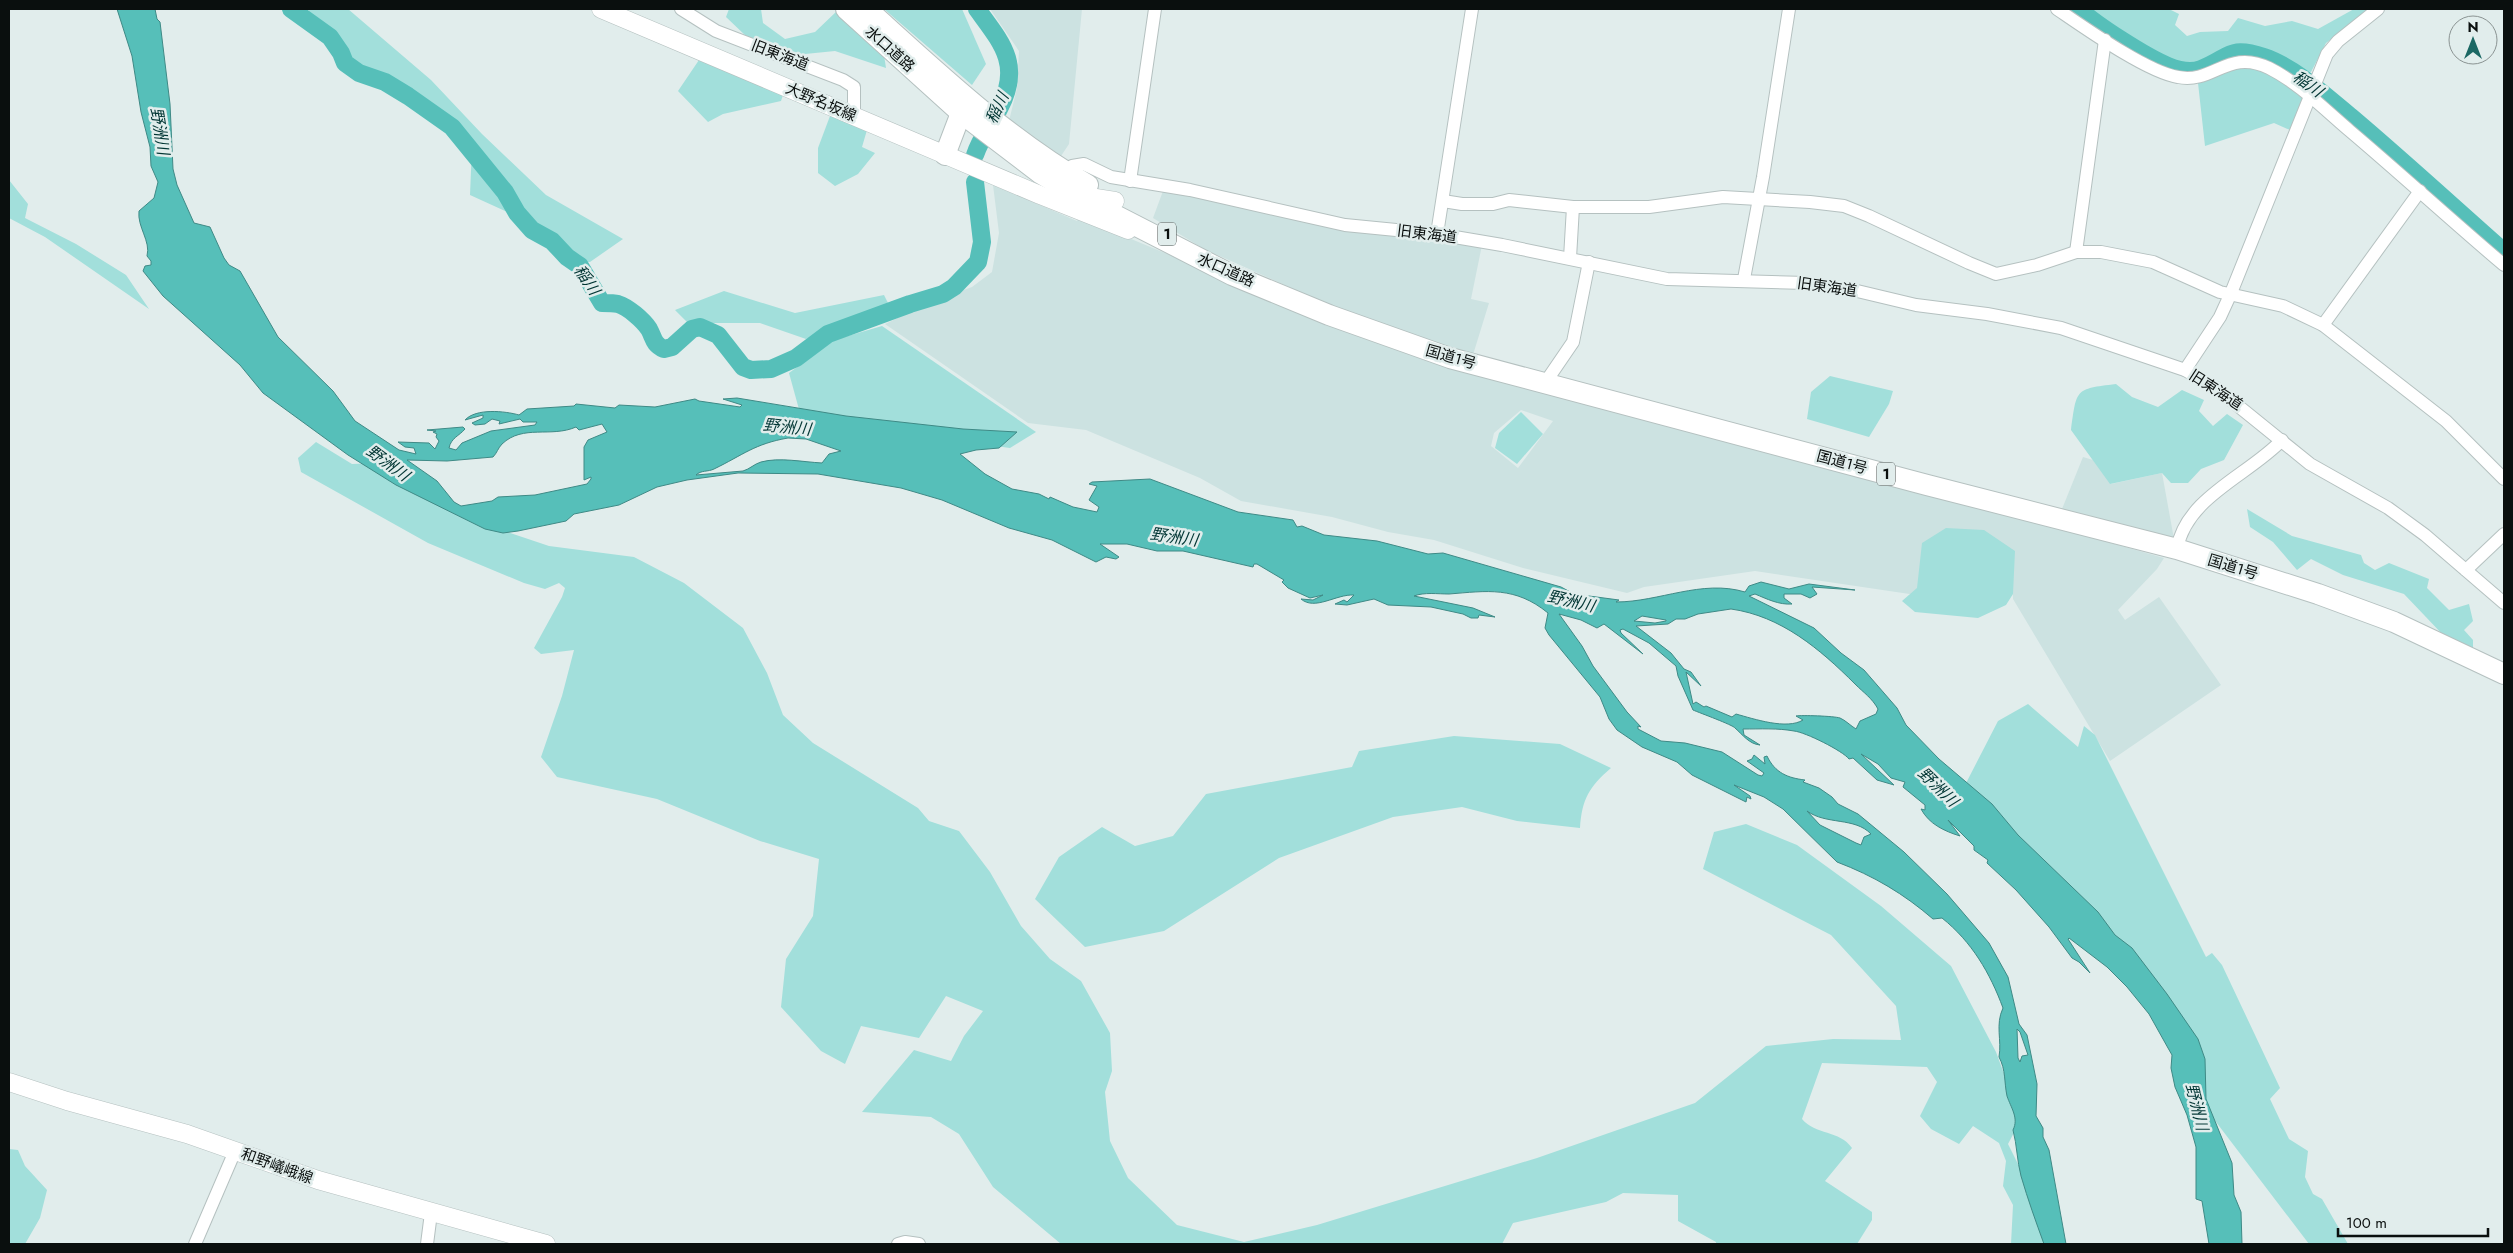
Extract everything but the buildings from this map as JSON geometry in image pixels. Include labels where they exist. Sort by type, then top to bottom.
[{"type":"highway","name":"水口道路","points":[[846,9],[961,113],[980,119]]},
{"type":"highway","name":"水口道路","points":[[867,9],[980,119],[998,133],[1176,247],[1262,286]]},
{"type":"highway","points":[[945,155],[961,113]]},
{"type":"highway","name":"水口道路","points":[[1081,187],[1262,286]]},
{"type":"highway","name":"国道1号","points":[[1262,286],[1329,315],[1450,358],[2177,549],[2318,594],[2394,622],[2504,674]]},
{"type":"main road","name":"大野名坂線","points":[[601,9],[1040,195],[1176,247]]},
{"type":"main road","points":[[1040,195],[1081,187]]},
{"type":"main road","name":"和野嶬峨線","points":[[9,1082],[67,1101],[187,1134],[318,1180],[546,1244]]},
{"type":"street","name":"旧東海道","points":[[681,9],[716,31],[843,80],[854,87],[854,116]]},
{"type":"street","points":[[1130,180],[1155,9]]},
{"type":"street","points":[[1438,234],[1472,9]]},
{"type":"street","points":[[1744,279],[1760,199],[1789,9]]},
{"type":"street","points":[[2057,9],[2149,66],[2179,78],[2205,75],[2221,66],[2236,62],[2252,63],[2269,68],[2310,94],[2504,265]]},
{"type":"street","points":[[2185,370],[2215,324],[2231,293],[2327,54],[2338,41],[2378,9]]},
{"type":"street","points":[[2076,252],[2106,40]]},
{"type":"street","name":"旧東海道","points":[[1081,187],[1084,164],[1111,177],[1190,190],[1345,225],[1438,234],[1667,278],[1806,282],[1916,304],[1987,314],[2060,328],[2185,370],[2216,388],[2310,464],[2388,508],[2425,535],[2504,603]]},
{"type":"street","points":[[1040,195],[1081,187]]},
{"type":"street","points":[[2323,325],[2420,191]]},
{"type":"street","points":[[1443,201],[1462,204],[1493,204],[1509,200],[1573,207],[1649,207],[1723,198],[1844,206],[1996,274],[2036,265],[2076,252],[2101,252],[2153,262],[2220,292],[2282,306],[2323,325],[2446,421],[2504,479]]},
{"type":"street","points":[[1570,258],[1573,207]]},
{"type":"street","points":[[1546,383],[1573,342],[1589,262]]},
{"type":"street","points":[[2177,549],[2185,523],[2242,470],[2282,440]]},
{"type":"street","points":[[2466,570],[2504,534]]},
{"type":"street","points":[[195,1244],[235,1150]]},
{"type":"street","points":[[427,1244],[431,1213]]},
{"type":"street","points":[[898,1244],[905,1242],[919,1244]]},
{"type":"shaded area","points":[[308,9],[348,9],[431,80],[482,134],[546,195],[623,239],[590,262],[563,262],[534,224],[470,195],[472,146],[434,110],[351,61],[312,18]]},
{"type":"shaded area","points":[[729,9],[761,9],[763,23],[785,39],[815,32],[837,11],[884,55],[886,68],[835,51],[795,55],[747,37],[726,17]]},
{"type":"shaded area","points":[[884,9],[962,9],[986,64],[972,85]]},
{"type":"shaded area","points":[[990,9],[1082,9],[1069,144],[1061,156],[1009,121],[1017,88],[1019,51]]},
{"type":"shaded area","points":[[2065,9],[2169,9],[2179,14],[2175,25],[2187,36],[2200,32],[2228,31],[2238,18],[2265,26],[2292,21],[2318,29],[2354,9],[2371,9],[2326,43],[2311,72],[2271,65],[2304,95],[2290,130],[2274,123],[2205,146],[2196,65],[2185,68],[2175,66],[2143,53],[2105,34]]},
{"type":"shaded area","points":[[699,60],[784,92],[781,101],[723,114],[708,122],[678,91]]},
{"type":"shaded area","points":[[830,116],[867,130],[862,147],[875,153],[858,174],[835,186],[818,173],[818,148]]},
{"type":"shaded area","points":[[9,180],[28,204],[25,218],[76,244],[126,275],[149,309],[45,237],[9,218]]},
{"type":"shaded area","points":[[993,185],[1077,221],[1078,217],[1165,253],[1286,307],[1368,340],[1456,367],[1930,492],[2164,558],[2157,569],[2118,610],[2125,620],[2159,597],[2221,685],[2110,761],[2013,599],[2012,554],[1923,596],[1755,571],[1644,587],[1627,593],[1523,568],[1434,540],[1388,532],[1332,517],[1241,501],[1200,478],[1086,430],[1028,423],[885,324],[938,299],[972,287],[992,272],[999,233]],"holes":[[[1521,410],[1553,421],[1518,468],[1491,446],[1494,433]]]},
{"type":"shaded area","points":[[1163,191],[1482,245],[1471,299],[1489,303],[1472,358],[1372,324],[1204,249],[1153,218]]},
{"type":"shaded area","points":[[724,291],[795,313],[884,295],[888,303],[806,339],[760,323],[688,323],[675,310]]},
{"type":"shaded area","points":[[882,326],[1036,432],[1010,448],[893,432],[800,413],[789,373],[834,340]]},
{"type":"shaded area","points":[[1830,376],[1893,391],[1889,404],[1869,437],[1807,419],[1811,392]]},
{"type":"shaded area","points":[[2116,384],[2132,397],[2158,407],[2182,390],[2204,400],[2199,411],[2213,426],[2227,414],[2243,425],[2224,460],[2201,469],[2188,483],[2171,483],[2162,473],[2110,484],[2071,430],[2075,406],[2080,393],[2092,388]]},
{"type":"shaded area","points":[[1521,412],[1543,434],[1517,464],[1495,448],[1499,433]]},
{"type":"shaded area","points":[[316,442],[352,464],[377,463],[480,523],[549,546],[634,557],[684,583],[743,628],[767,673],[783,715],[813,743],[918,808],[929,821],[959,831],[990,872],[1021,926],[1050,959],[1081,981],[1110,1033],[1112,1071],[1105,1092],[1110,1141],[1128,1178],[1177,1225],[1244,1242],[1317,1225],[1537,1158],[1695,1103],[1766,1046],[1833,1039],[1901,1040],[1896,1006],[1831,935],[1703,869],[1714,832],[1746,824],[1797,845],[1881,906],[1951,966],[1996,1052],[2011,1093],[2018,1125],[2008,1144],[2031,1190],[2047,1244],[2011,1244],[2013,1205],[2003,1186],[2006,1161],[1999,1143],[1973,1126],[1959,1144],[1931,1129],[1920,1116],[1937,1082],[1927,1067],[1822,1063],[1802,1119],[1814,1128],[1841,1138],[1852,1148],[1825,1181],[1872,1212],[1872,1220],[1857,1244],[1716,1244],[1716,1242],[1678,1221],[1678,1195],[1623,1193],[1606,1202],[1513,1223],[1502,1244],[1061,1244],[993,1187],[959,1134],[931,1117],[862,1112],[914,1050],[951,1061],[964,1036],[983,1011],[946,996],[919,1038],[861,1026],[845,1064],[821,1051],[781,1007],[786,959],[813,916],[819,859],[760,841],[657,799],[557,777],[541,757],[562,696],[574,650],[541,654],[534,648],[565,588],[559,583],[545,589],[524,583],[428,543],[301,472],[298,458]]},
{"type":"shaded area","points":[[2083,457],[2093,460],[2111,484],[2162,473],[2174,539],[2062,509]]},
{"type":"shaded area","points":[[2247,509],[2292,536],[2361,555],[2364,563],[2375,570],[2389,563],[2429,579],[2427,588],[2449,610],[2469,604],[2473,621],[2464,630],[2473,640],[2473,648],[2445,637],[2404,594],[2343,575],[2311,559],[2297,570],[2273,542],[2250,527]]},
{"type":"shaded area","points":[[1946,528],[1984,530],[2015,551],[2013,594],[2006,605],[1978,618],[1915,612],[1902,601],[1917,588],[1922,543]]},
{"type":"shaded area","points":[[2028,704],[2078,747],[2084,726],[2095,735],[2206,957],[2212,953],[2222,965],[2280,1088],[2270,1099],[2289,1139],[2308,1151],[2305,1177],[2313,1194],[2322,1199],[2348,1244],[2309,1244],[2197,1097],[2190,1048],[1963,789],[1998,721]]},
{"type":"shaded area","points":[[1454,736],[1560,744],[1611,768],[1597,781],[1588,794],[1580,828],[1517,821],[1462,807],[1393,817],[1279,858],[1164,931],[1085,947],[1035,899],[1059,857],[1102,827],[1135,846],[1173,836],[1206,794],[1352,767],[1359,751]]},
{"type":"shaded area","points":[[9,1149],[18,1150],[25,1166],[47,1190],[40,1218],[25,1244],[9,1243]]},
{"type":"water","name":"野洲川","points":[[117,9],[155,9],[157,19],[160,22],[170,104],[173,169],[177,185],[194,223],[210,227],[224,258],[229,265],[240,271],[278,337],[333,391],[355,421],[399,450],[416,454],[414,448],[405,447],[398,442],[429,443],[435,449],[439,441],[436,437],[437,434],[433,432],[436,431],[427,430],[463,427],[465,429],[453,439],[449,448],[456,450],[462,443],[491,431],[535,425],[537,422],[523,422],[520,419],[499,424],[500,421],[492,419],[485,424],[475,425],[472,423],[483,418],[483,415],[465,420],[470,416],[483,412],[506,412],[519,415],[527,409],[574,406],[576,404],[615,408],[619,405],[655,407],[695,399],[740,407],[742,405],[723,399],[737,398],[846,416],[963,429],[1017,432],[999,448],[976,450],[960,454],[985,474],[1012,489],[1039,494],[1049,499],[1050,497],[1073,507],[1097,512],[1099,507],[1089,500],[1097,486],[1089,484],[1092,482],[1150,479],[1238,512],[1293,520],[1297,527],[1302,526],[1324,535],[1377,541],[1428,554],[1443,553],[1561,587],[1574,594],[1619,600],[1616,602],[1648,599],[1697,589],[1729,589],[1745,592],[1749,586],[1761,582],[1789,589],[1809,584],[1855,590],[1812,587],[1817,594],[1810,598],[1801,594],[1784,594],[1784,598],[1792,604],[1778,603],[1755,594],[1749,596],[1814,628],[1841,653],[1864,670],[1897,708],[1906,725],[1939,759],[1992,804],[2018,835],[2098,912],[2115,935],[2132,948],[2167,994],[2198,1039],[2205,1059],[2206,1099],[2232,1163],[2234,1195],[2241,1212],[2242,1244],[2209,1244],[2202,1201],[2196,1199],[2196,1147],[2187,1115],[2175,1087],[2171,1068],[2172,1055],[2149,1014],[2127,987],[2107,967],[2069,938],[2090,973],[2072,958],[2049,927],[2016,890],[1987,863],[1988,860],[1974,850],[1974,846],[1948,820],[1960,836],[1943,829],[1928,819],[1921,809],[1925,810],[1925,805],[1903,787],[1905,782],[1891,778],[1878,764],[1861,754],[1894,785],[1877,780],[1853,758],[1849,759],[1832,747],[1799,732],[1775,729],[1743,729],[1744,735],[1760,745],[1753,743],[1733,726],[1693,710],[1678,676],[1676,666],[1649,643],[1623,629],[1620,630],[1621,633],[1643,654],[1604,624],[1597,628],[1581,620],[1559,614],[1582,646],[1593,666],[1627,712],[1641,727],[1638,726],[1638,729],[1661,741],[1685,743],[1722,752],[1762,776],[1764,773],[1747,761],[1752,759],[1754,755],[1765,764],[1764,757],[1767,756],[1778,771],[1793,778],[1805,780],[1803,782],[1819,788],[1838,804],[1858,814],[1904,852],[1947,894],[1989,943],[2008,977],[2019,1024],[2027,1035],[2037,1084],[2036,1116],[2043,1128],[2043,1137],[2049,1150],[2066,1244],[2044,1244],[2029,1202],[2021,1176],[2013,1130],[2015,1117],[2007,1096],[2004,1071],[1999,1057],[1999,1020],[2003,1008],[1986,970],[1962,937],[1942,918],[1933,919],[1888,886],[1864,873],[1837,862],[1783,809],[1764,797],[1734,785],[1750,796],[1751,799],[1747,797],[1746,802],[1692,775],[1677,762],[1642,747],[1617,730],[1609,719],[1600,697],[1549,635],[1545,628],[1548,613],[1524,598],[1500,592],[1414,596],[1473,608],[1495,617],[1479,615],[1478,618],[1471,618],[1463,614],[1431,607],[1388,605],[1374,599],[1347,605],[1335,604],[1344,600],[1347,602],[1354,595],[1347,595],[1319,603],[1307,602],[1301,599],[1313,600],[1323,595],[1310,598],[1288,588],[1282,582],[1284,580],[1257,564],[1254,564],[1253,567],[1183,551],[1157,551],[1127,544],[1100,544],[1119,557],[1116,559],[1106,557],[1096,562],[1052,540],[1009,528],[942,500],[901,488],[818,474],[738,473],[687,480],[657,487],[619,505],[574,514],[566,521],[503,533],[485,529],[396,485],[348,455],[263,393],[240,365],[163,296],[143,271],[145,266],[151,265],[151,261],[147,256],[148,250],[140,223],[139,211],[154,198],[158,182],[151,166],[150,147],[141,112],[132,56]],"holes":[[[602,424],[607,432],[588,440],[584,447],[584,480],[591,477],[591,479],[587,484],[535,495],[498,497],[492,501],[461,506],[454,502],[437,481],[407,460],[447,461],[493,457],[502,444],[519,434],[567,430],[576,427],[579,430]],[[788,438],[806,439],[841,451],[829,454],[822,463],[783,460],[768,461],[743,471],[696,475],[700,472],[714,469],[757,447]],[[1731,609],[1767,619],[1783,627],[1814,647],[1842,671],[1873,702],[1878,709],[1876,714],[1860,721],[1856,729],[1837,717],[1796,716],[1803,720],[1796,723],[1780,724],[1736,714],[1732,717],[1706,706],[1704,707],[1696,702],[1693,704],[1686,672],[1701,686],[1691,672],[1684,669],[1671,653],[1636,626],[1668,624],[1676,619],[1685,619],[1698,614]],[[1642,616],[1666,620],[1655,623],[1634,621]],[[1807,811],[1823,818],[1857,825],[1871,834],[1864,837],[1861,845],[1820,825]],[[2017,1029],[2020,1032],[2028,1055],[2022,1056],[2020,1062],[2018,1058]]]},
{"type":"waterway","name":"稲川","points":[[291,9],[330,37],[341,53],[345,63],[359,73],[385,82],[452,127],[505,192],[517,213],[532,230],[552,241],[567,257],[580,266],[602,303],[618,304],[631,311],[646,325],[656,343],[664,349],[672,347],[692,329],[700,327],[718,335],[743,367],[751,370],[771,369],[796,358],[828,334],[943,294],[954,287],[978,262],[982,242],[975,182]]},
{"type":"waterway","name":"稲川","points":[[975,155],[980,142],[1000,107],[1009,78],[1009,66],[1001,43],[977,9]]},
{"type":"waterway","name":"稲川","points":[[2079,9],[2109,32],[2159,62],[2176,69],[2197,70],[2211,65],[2230,54],[2243,52],[2264,57],[2287,68],[2310,83],[2351,117],[2504,252]]}]
